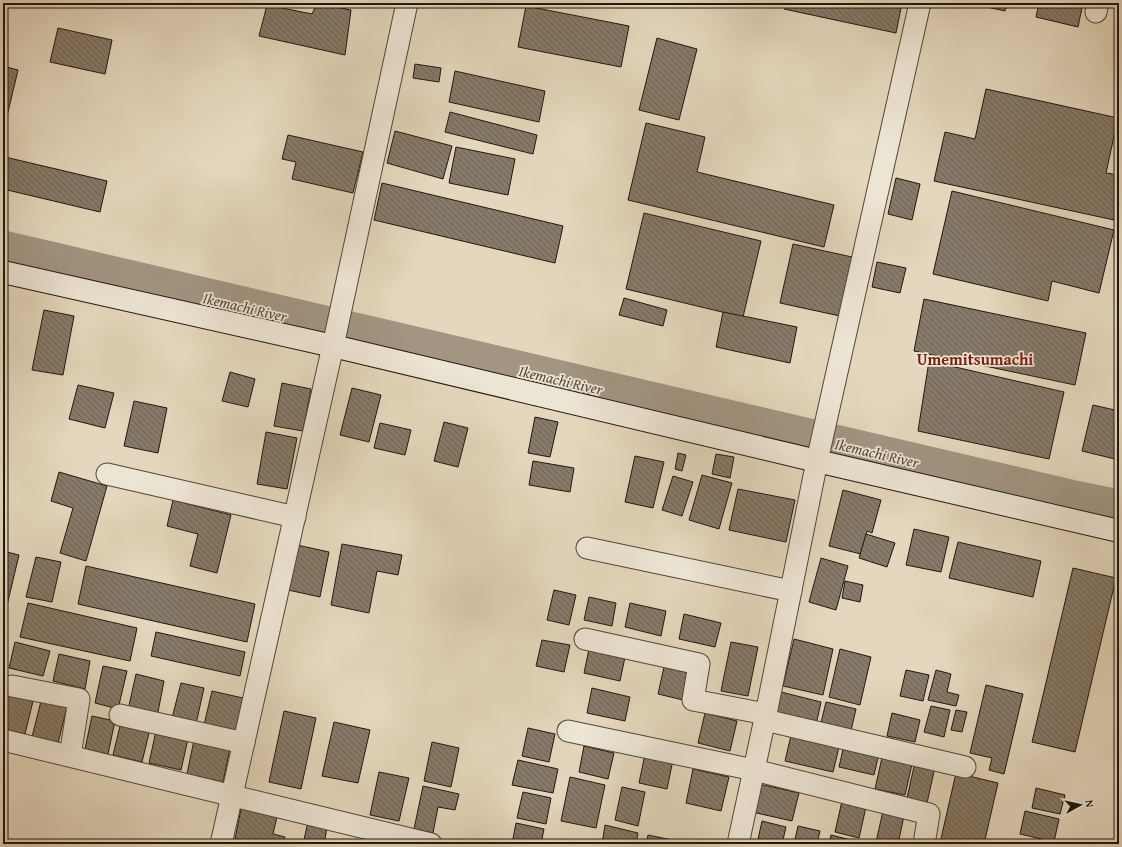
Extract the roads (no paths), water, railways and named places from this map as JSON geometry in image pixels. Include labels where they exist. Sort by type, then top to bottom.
[{"type":"street","points":[[221,844],[333,346],[407,3]]},
{"type":"street","points":[[738,844],[766,717],[817,461],[920,3]]},
{"type":"street","points":[[3,272],[333,346],[1119,531]]},
{"type":"street","points":[[107,474],[295,517]]},
{"type":"street","points":[[587,548],[791,591]]},
{"type":"street","points":[[585,639],[699,664],[693,700],[965,767]]},
{"type":"street","points":[[12,686],[80,699],[70,756]]},
{"type":"street","points":[[120,715],[244,743]]},
{"type":"street","points":[[568,731],[754,770],[929,814],[924,844]]},
{"type":"street","points":[[3,740],[431,844]]},
{"type":"waterway","name":"Ikemachi River","points":[[3,250],[1070,499],[1119,509]]},
{"type":"district","name":"Umemitsumachi","points":[[975,359]]}]
